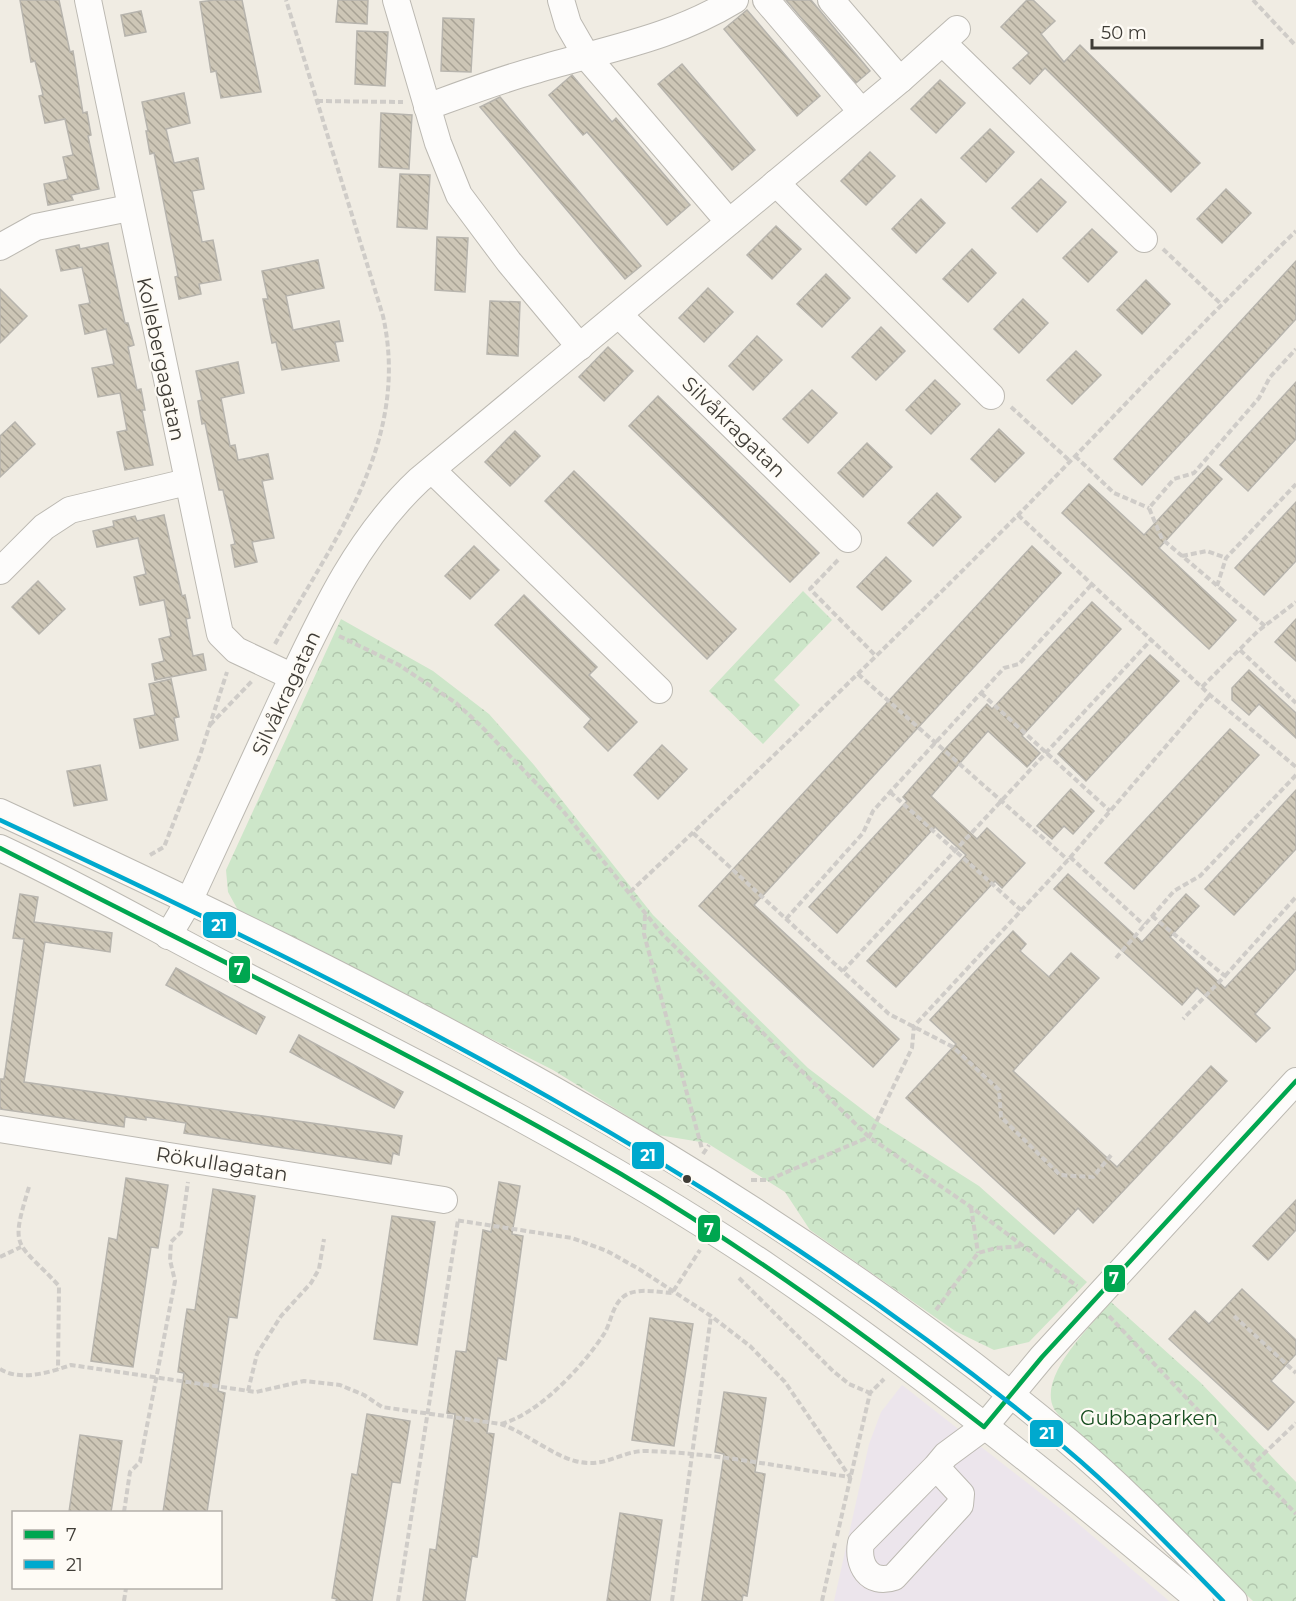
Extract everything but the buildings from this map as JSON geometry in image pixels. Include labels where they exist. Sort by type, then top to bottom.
[{"type":"street","name":"Kollebergagatan","points":[[88,0],[129,208],[220,634],[236,650],[293,677]]},
{"type":"street","points":[[396,0],[438,142],[459,195],[509,262],[580,347]]},
{"type":"street","points":[[561,0],[568,24],[587,57],[729,222]]},
{"type":"street","points":[[427,104],[537,69],[651,40],[693,24],[735,0]]},
{"type":"street","points":[[766,0],[861,111]]},
{"type":"street","points":[[831,0],[900,80]]},
{"type":"street","name":"Silvåkragatan","points":[[168,936],[190,899],[317,626],[362,544],[399,498],[950,36],[1144,239]]},
{"type":"street","points":[[776,183],[991,396]]},
{"type":"street","points":[[0,247],[36,227],[129,208]]},
{"type":"street","name":"Silvåkragatan","points":[[619,315],[848,539]]},
{"type":"street","points":[[432,470],[659,690]]},
{"type":"street","points":[[0,571],[44,527],[70,510],[187,482]]},
{"type":"street","points":[[0,812],[190,899],[448,1030],[648,1142],[814,1250],[1010,1394],[1071,1444],[1234,1601]]},
{"type":"street","points":[[0,848],[489,1100],[622,1175],[766,1266],[861,1332],[1114,1529],[1200,1601]]},
{"type":"street","points":[[936,1467],[946,1455],[984,1427],[1010,1394],[1296,1081]]},
{"type":"street","name":"Rökullagatan","points":[[0,1129],[451,1210]]},
{"type":"path","points":[[286,0],[383,316],[391,363],[389,402],[376,452],[350,512],[292,614],[399,665],[456,703],[504,747],[563,811],[630,892],[645,914],[712,986],[869,1137],[971,1207],[1080,1289]]},
{"type":"path","points":[[1253,0],[1296,46]]},
{"type":"path","points":[[316,101],[427,104]]},
{"type":"path","points":[[630,892],[858,674],[1075,456],[1221,304],[1296,231]]},
{"type":"path","points":[[1144,239],[1165,250],[1221,304]]},
{"type":"path","points":[[1149,508],[1174,479],[1194,472],[1259,398],[1270,377],[1296,349]]},
{"type":"path","points":[[991,396],[1015,409],[1070,461]]},
{"type":"path","points":[[1075,456],[1114,493],[1149,508],[1162,539],[1265,626]]},
{"type":"path","points":[[1217,586],[1226,558],[1296,484]]},
{"type":"path","points":[[1017,515],[1210,695],[1296,767]]},
{"type":"path","points":[[848,539],[844,554],[810,589],[876,656]]},
{"type":"path","points":[[1182,556],[1208,551],[1226,558]]},
{"type":"path","points":[[786,919],[863,833],[873,811],[890,792],[1004,668],[1019,664],[1092,584]]},
{"type":"path","points":[[1202,687],[1265,626],[1296,602]]},
{"type":"path","points":[[843,971],[1152,640]]},
{"type":"path","points":[[140,855],[157,853],[164,847],[236,650]]},
{"type":"path","points":[[1240,650],[1296,703]]},
{"type":"path","points":[[858,674],[936,742],[942,751],[1069,858],[1144,925]]},
{"type":"path","points":[[981,693],[1110,811]]},
{"type":"path","points":[[761,1180],[768,1180],[869,1137],[912,1048],[914,1026],[1069,858],[1210,695]]},
{"type":"path","points":[[1116,958],[1174,891],[1200,876],[1296,775]]},
{"type":"path","points":[[890,792],[1021,910]]},
{"type":"path","points":[[693,832],[889,1014],[953,1047],[999,1090],[1000,1117],[1060,1175],[1093,1177],[1113,1154]]},
{"type":"path","points":[[1183,1019],[1296,897]]},
{"type":"path","points":[[645,914],[644,934],[699,1142]]},
{"type":"path","points":[[1152,916],[1225,976]]},
{"type":"path","points":[[124,1511],[130,1472],[140,1462],[175,1281],[170,1260],[171,1242],[181,1232],[189,1181]]},
{"type":"path","points":[[29,1187],[17,1232],[21,1247],[59,1286],[58,1370]]},
{"type":"path","points":[[971,1207],[978,1253]]},
{"type":"path","points":[[398,1601],[427,1415],[451,1210],[572,1238],[607,1251],[711,1316],[750,1346],[784,1382],[850,1477]]},
{"type":"path","points":[[248,1391],[257,1354],[281,1316],[311,1283],[319,1269],[324,1239]]},
{"type":"path","points":[[930,1318],[978,1253],[996,1248],[1024,1246]]},
{"type":"path","points":[[0,1257],[21,1247]]},
{"type":"path","points":[[672,1293],[699,1252]]},
{"type":"path","points":[[734,1274],[833,1371],[849,1384],[870,1393]]},
{"type":"path","points":[[501,1424],[515,1421],[561,1384],[591,1352],[606,1331],[621,1298],[634,1292],[672,1293]]},
{"type":"path","points":[[1106,1313],[1296,1514]]},
{"type":"path","points":[[672,1601],[711,1316]]},
{"type":"path","points":[[1233,1316],[1295,1371]]},
{"type":"path","points":[[0,1369],[25,1375],[58,1370],[71,1365],[256,1392],[304,1381],[340,1385],[364,1395],[382,1407],[501,1424],[519,1430],[572,1460],[596,1465],[642,1451],[692,1454],[850,1477]]},
{"type":"path","points":[[822,1601],[870,1393],[891,1371]]},
{"type":"path","points":[[1250,1467],[1296,1424]]},
{"type":"shaded area","points":[[902,1385],[1062,1510],[1169,1601],[834,1601],[869,1444],[881,1412]]},
{"type":"green space","points":[[803,591],[832,620],[774,680],[800,705],[763,744],[709,691]]},
{"type":"green space","points":[[341,619],[433,671],[489,714],[534,765],[653,915],[808,1068],[880,1123],[979,1186],[1087,1282],[1029,1342],[994,1350],[955,1331],[810,1230],[785,1192],[707,1143],[658,1135],[553,1070],[239,912],[228,892],[226,870]]},
{"type":"green space","name":"Gubbaparken","points":[[1111,1302],[1200,1382],[1296,1482],[1296,1601],[1253,1601],[1070,1427],[1054,1409],[1051,1396],[1059,1367]]},
{"type":"transit line","name":"21","points":[[0,820],[140,886],[418,1025],[554,1100],[687,1179],[817,1262],[943,1352],[1065,1448],[1106,1484],[1223,1601]]},
{"type":"transit line","name":"7","points":[[0,848],[391,1047],[621,1174],[716,1233],[807,1295],[896,1359],[984,1427],[1042,1357],[1296,1081]]}]
